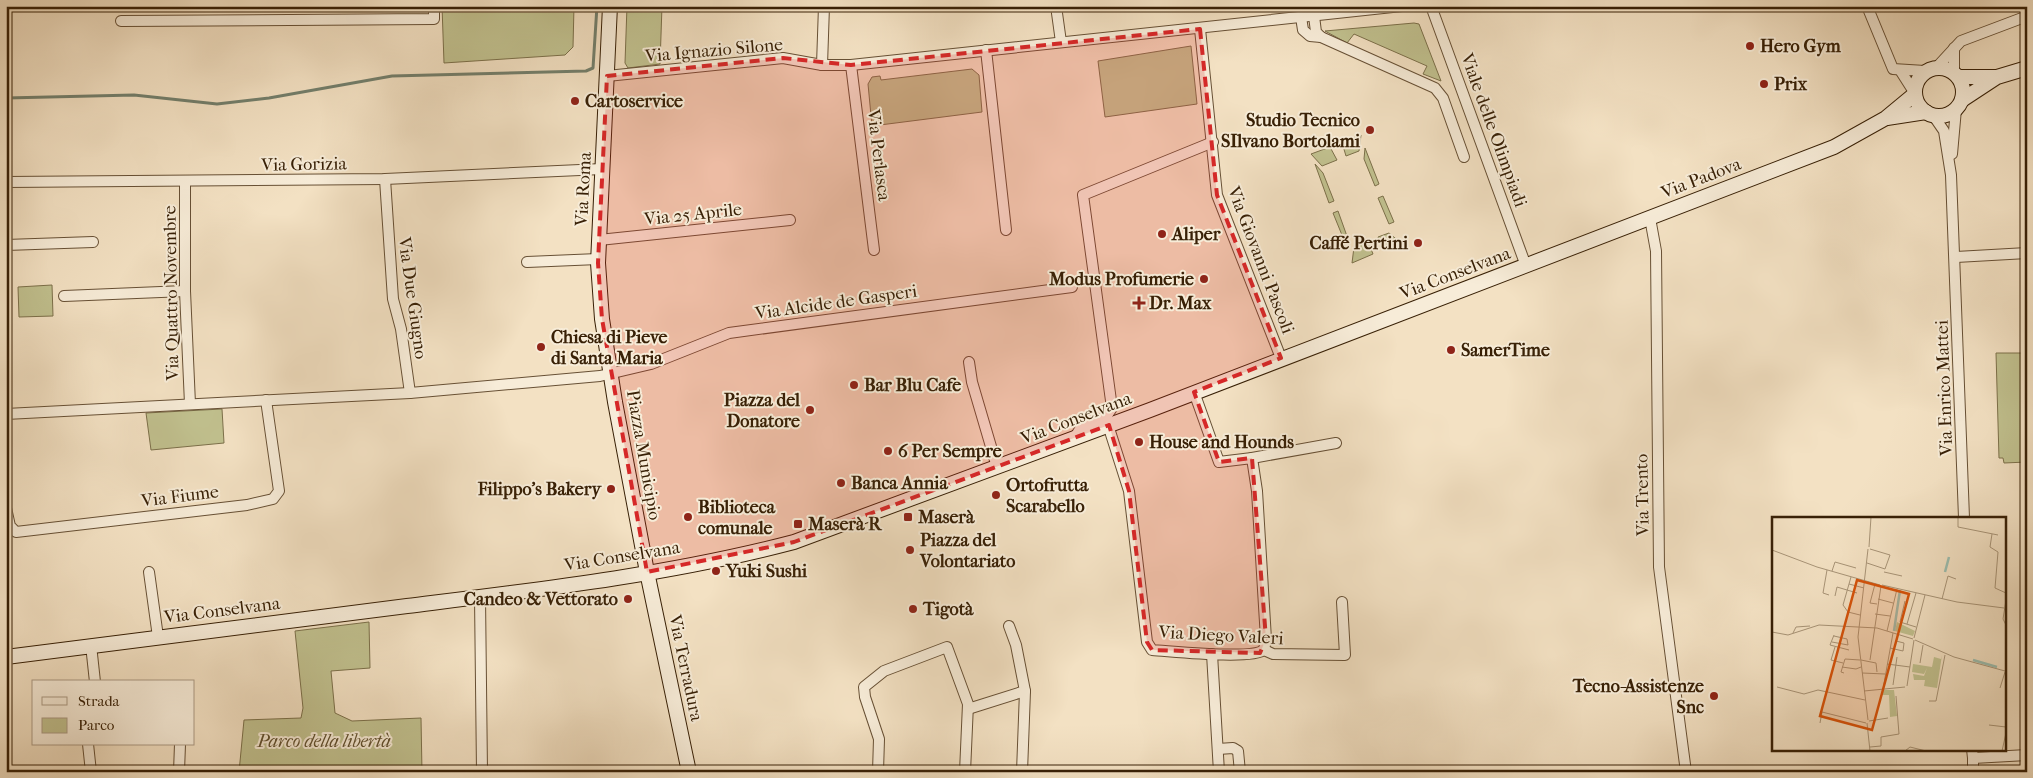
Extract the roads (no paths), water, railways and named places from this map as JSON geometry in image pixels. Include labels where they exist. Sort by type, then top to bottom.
[{"type":"main road","name":"Via Roma","points":[[610,6],[598,259],[602,319],[610,374]]},
{"type":"main road","points":[[1997,77],[1956,75],[1931,69],[1917,80],[1914,93],[1917,104],[1929,114],[1942,116],[1997,77],[2027,68]]},
{"type":"main road","points":[[1956,75],[1962,84],[1959,104]]},
{"type":"main road","name":"Via Padova","points":[[1526,266],[1834,147],[1886,118],[1914,93]]},
{"type":"main road","name":"Via Padova","points":[[1886,118],[1929,114]]},
{"type":"main road","name":"Via Conselvana","points":[[6,656],[480,597],[647,572],[741,555],[794,542],[1526,266]]},
{"type":"main road","name":"Piazza Municipio","points":[[610,374],[647,572]]},
{"type":"main road","name":"Via Terradura","points":[[647,572],[689,772]]},
{"type":"street","points":[[121,21],[434,19],[434,6]]},
{"type":"street","points":[[824,6],[822,65],[851,65],[1402,6]]},
{"type":"street","points":[[1056,6],[1061,42]]},
{"type":"street","name":"Viale delle Olimpiadi","points":[[1431,6],[1526,266]]},
{"type":"street","points":[[1867,6],[1893,69],[1900,70],[1931,69],[1961,41],[2022,18]]},
{"type":"street","points":[[1314,16],[1316,32],[1321,38]]},
{"type":"street","points":[[1301,18],[1302,30],[1310,36],[1321,38],[1435,88],[1443,98],[1464,157]]},
{"type":"street","points":[[1075,437],[1082,426],[1106,417],[1112,408],[1082,195],[1213,142],[1200,29]]},
{"type":"street","points":[[1954,48],[1956,75]]},
{"type":"street","points":[[986,50],[1006,230]]},
{"type":"street","name":"Via Ignazio Silone","points":[[607,76],[783,58],[822,65]]},
{"type":"street","name":"Via Perlasca","points":[[851,65],[874,250]]},
{"type":"street","points":[[1900,70],[1914,93]]},
{"type":"street","name":"Via Enrico Mattei","points":[[1951,175],[1959,104]]},
{"type":"street","name":"Via Enrico Mattei","points":[[1929,114],[1944,131],[1951,175],[1956,256],[1964,517]]},
{"type":"street","name":"Via Giovanni Pascoli","points":[[1213,142],[1216,195],[1281,358]]},
{"type":"street","name":"Via Gorizia","points":[[6,182],[385,179],[602,169]]},
{"type":"street","name":"Via Due Giugno","points":[[385,179],[393,299],[401,329],[410,393]]},
{"type":"street","name":"Via Quattro Novembre","points":[[185,182],[185,291],[190,404]]},
{"type":"street","name":"Via Trento","points":[[1650,218],[1656,251],[1659,567],[1686,772]]},
{"type":"street","name":"Via 25 Aprile","points":[[599,240],[790,220]]},
{"type":"street","points":[[6,245],[93,242]]},
{"type":"street","points":[[1956,256],[2027,253]]},
{"type":"street","points":[[527,262],[598,259]]},
{"type":"street","name":"Via Alcide de Gasperi","points":[[610,374],[651,364],[729,333],[1072,287]]},
{"type":"street","points":[[64,296],[185,291]]},
{"type":"street","points":[[969,362],[972,382],[997,467]]},
{"type":"street","points":[[6,414],[410,393],[610,374]]},
{"type":"street","points":[[1194,392],[1219,462],[1336,443]]},
{"type":"street","name":"Via Fiume","points":[[6,508],[10,526],[16,532],[247,505],[273,499],[279,491],[266,400]]},
{"type":"street","name":"Via Diego Valeri","points":[[1108,425],[1129,490],[1147,642],[1152,650],[1212,654],[1255,654],[1264,650],[1273,654],[1345,655],[1342,602]]},
{"type":"street","points":[[1252,458],[1257,491],[1266,630],[1264,650]]},
{"type":"street","points":[[149,572],[158,637]]},
{"type":"street","points":[[480,597],[482,772]]},
{"type":"street","points":[[1009,626],[1016,645],[1025,691],[1022,772]]},
{"type":"street","points":[[91,645],[95,680]]},
{"type":"street","points":[[878,772],[879,739],[864,687],[884,671],[947,647],[967,698],[964,772]]},
{"type":"street","points":[[1212,654],[1219,772]]},
{"type":"street","points":[[968,709],[1025,691]]},
{"type":"street","points":[[88,746],[90,772]]},
{"type":"street","points":[[179,772],[180,746]]},
{"type":"street","points":[[1218,749],[1232,748],[1238,751],[1240,772]]},
{"type":"street","points":[[1973,772],[1972,754],[2027,755]]},
{"type":"waterway","points":[[6,98],[134,95],[217,104],[269,98],[392,76],[586,71],[593,68],[597,6]]},
{"type":"place","name":"Hero Gym","points":[[1750,46]]},
{"type":"place","name":"Prix","points":[[1764,84]]},
{"type":"place","name":"Cartoservice","points":[[575,101]]},
{"type":"place","name":"Studio Tecnico SIlvano Bortolami","points":[[1370,130]]},
{"type":"place","name":"Aliper","points":[[1162,234]]},
{"type":"place","name":"Caffé Pertini","points":[[1418,243]]},
{"type":"place","name":"Modus Profumerie","points":[[1204,279]]},
{"type":"place","name":"Dr. Max","points":[[1139,303]]},
{"type":"place","name":"Chiesa di Pieve di Santa Maria","points":[[541,347]]},
{"type":"place","name":"SamerTime","points":[[1451,350]]},
{"type":"place","name":"Bar Blu Cafe","points":[[854,385]]},
{"type":"place","name":"Piazza del Donatore","points":[[810,410]]},
{"type":"place","name":"House and Hounds","points":[[1139,442]]},
{"type":"place","name":"6 Per Sempre","points":[[888,451]]},
{"type":"place","name":"Banca Annia","points":[[841,483]]},
{"type":"place","name":"Filippo's Bakery","points":[[611,489]]},
{"type":"place","name":"Ortofrutta Scarabello","points":[[996,495]]},
{"type":"place","name":"Biblioteca comunale","points":[[688,517]]},
{"type":"place","name":"Maserà","points":[[908,517]]},
{"type":"place","name":"Maserà R","points":[[798,524]]},
{"type":"place","name":"Piazza del Volontariato","points":[[910,550]]},
{"type":"place","name":"Yuki Sushi","points":[[716,571]]},
{"type":"place","name":"Candeo & Vettorato","points":[[628,599]]},
{"type":"place","name":"Tigotà","points":[[913,609]]},
{"type":"place","name":"Tecno-Assistenze Snc","points":[[1714,696]]},
{"type":"park label","name":"Parco della libertà","points":[[324,741]]}]
